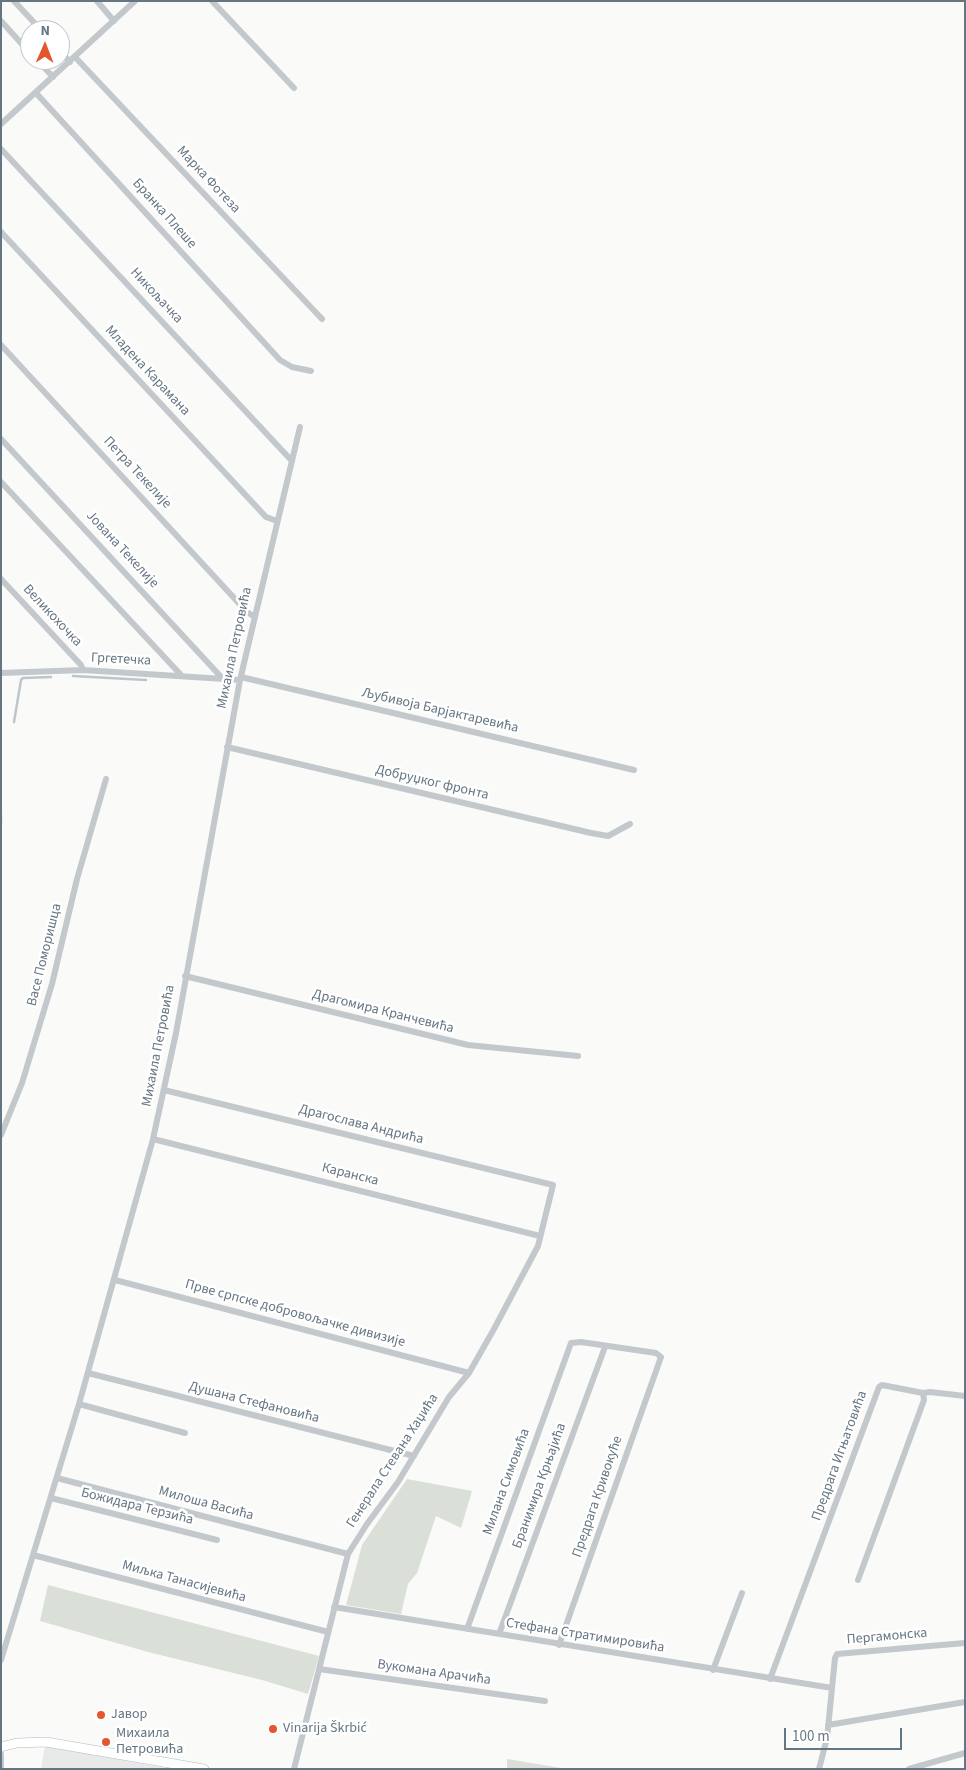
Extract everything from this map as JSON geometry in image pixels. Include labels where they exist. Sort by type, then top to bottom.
[{"type":"street","points":[[14,1],[32,20]]},
{"type":"street","points":[[97,1],[114,20]]},
{"type":"street","points":[[1,124],[73,60],[135,1]]},
{"type":"street","points":[[212,1],[294,88]]},
{"type":"street","points":[[1,21],[20,42]]},
{"type":"street","name":"Марка Фотеза","points":[[70,58],[322,319]]},
{"type":"street","points":[[46,70],[53,78]]},
{"type":"street","name":"Бранка Плеше","points":[[36,93],[280,360],[288,365],[311,371]]},
{"type":"street","name":"Никољачка","points":[[1,149],[292,461]]},
{"type":"street","name":"Младена Карамана","points":[[1,232],[266,517],[277,521]]},
{"type":"street","name":"Петра Текелије","points":[[1,345],[247,612],[255,617]]},
{"type":"street","name":"Михаила Петровића","points":[[1,1660],[79,1404],[153,1138],[186,976],[240,678],[300,427]]},
{"type":"street","name":"Јована Текелије","points":[[1,439],[223,679]]},
{"type":"street","points":[[1,482],[182,676]]},
{"type":"street","name":"Великохочка","points":[[1,579],[81,665],[83,670]]},
{"type":"street","name":"Гргетечка","points":[[1,673],[83,670],[223,679],[240,678]]},
{"type":"street","name":"Љубивоја Барјактаревића","points":[[240,678],[634,770]]},
{"type":"street","name":"Добруџког фронта","points":[[227,747],[591,833],[608,836],[630,824]]},
{"type":"street","name":"Васе Поморишца","points":[[1,1134],[22,1083],[52,984],[77,879],[106,779]]},
{"type":"street","name":"Драгомира Кранчевића","points":[[186,976],[468,1045],[578,1056]]},
{"type":"street","name":"Драгослава Андрића","points":[[164,1090],[552,1184]]},
{"type":"street","name":"Каранска","points":[[153,1138],[540,1236]]},
{"type":"street","name":"Генерала Стевана Хаџића","points":[[294,1769],[348,1554],[414,1456],[449,1398],[469,1373],[535,1254],[552,1184]]},
{"type":"street","name":"Прве српске добровољачке дивизије","points":[[115,1280],[469,1373]]},
{"type":"street","name":"Милана Симовића","points":[[466,1629],[571,1343],[581,1342],[605,1347]]},
{"type":"street","name":"Предрага Кривокуће","points":[[559,1645],[660,1357],[656,1352],[605,1347]]},
{"type":"street","name":"Бранимира Крњајића","points":[[499,1634],[605,1347]]},
{"type":"street","name":"Душана Стефановића","points":[[88,1373],[414,1456]]},
{"type":"street","name":"Предрага Игњатовића","points":[[770,1679],[879,1388],[882,1385],[923,1393]]},
{"type":"street","points":[[858,1580],[924,1400],[923,1393],[965,1396]]},
{"type":"street","points":[[79,1404],[185,1433]]},
{"type":"street","name":"Милоша Васића","points":[[57,1478],[348,1554]]},
{"type":"street","name":"Божидара Терзића","points":[[51,1498],[216,1540]]},
{"type":"street","name":"Миљка Танасијевића","points":[[33,1556],[328,1632]]},
{"type":"street","points":[[713,1670],[742,1593]]},
{"type":"street","name":"Стефана Стратимировића","points":[[334,1607],[832,1688]]},
{"type":"street","name":"Пергамонска","points":[[819,1769],[828,1726],[835,1658],[840,1653],[965,1643]]},
{"type":"street","name":"Вукомана Арачића","points":[[319,1669],[545,1701]]},
{"type":"street","points":[[828,1726],[965,1702]]},
{"type":"street","points":[[1,1747],[17,1743],[46,1742],[204,1769]]},
{"type":"street","points":[[909,1769],[965,1753]]},
{"type":"street","points":[[1,1754],[1,1767]]},
{"type":"shaded area","points":[[407,1479],[472,1491],[461,1528],[436,1516],[417,1573],[408,1584],[401,1614],[346,1605],[362,1545]]},
{"type":"shaded area","points":[[48,1585],[319,1656],[308,1694],[262,1680],[148,1652],[40,1621]]},
{"type":"shaded area","points":[[45,1746],[50,1747],[171,1769],[41,1769]]},
{"type":"shaded area","points":[[507,1759],[567,1769],[507,1769]]},
{"type":"waterway","points":[[73,676],[146,680]]},
{"type":"waterway","points":[[14,722],[21,680],[23,678],[51,677]]},
{"type":"waterway","points":[[1,815],[1,823]]},
{"type":"place","name":"Јавор","points":[[101,1715]]},
{"type":"place","name":"Vinarija Škrbić","points":[[273,1729]]},
{"type":"place","name":"Михаила Петровића","points":[[106,1742]]}]
